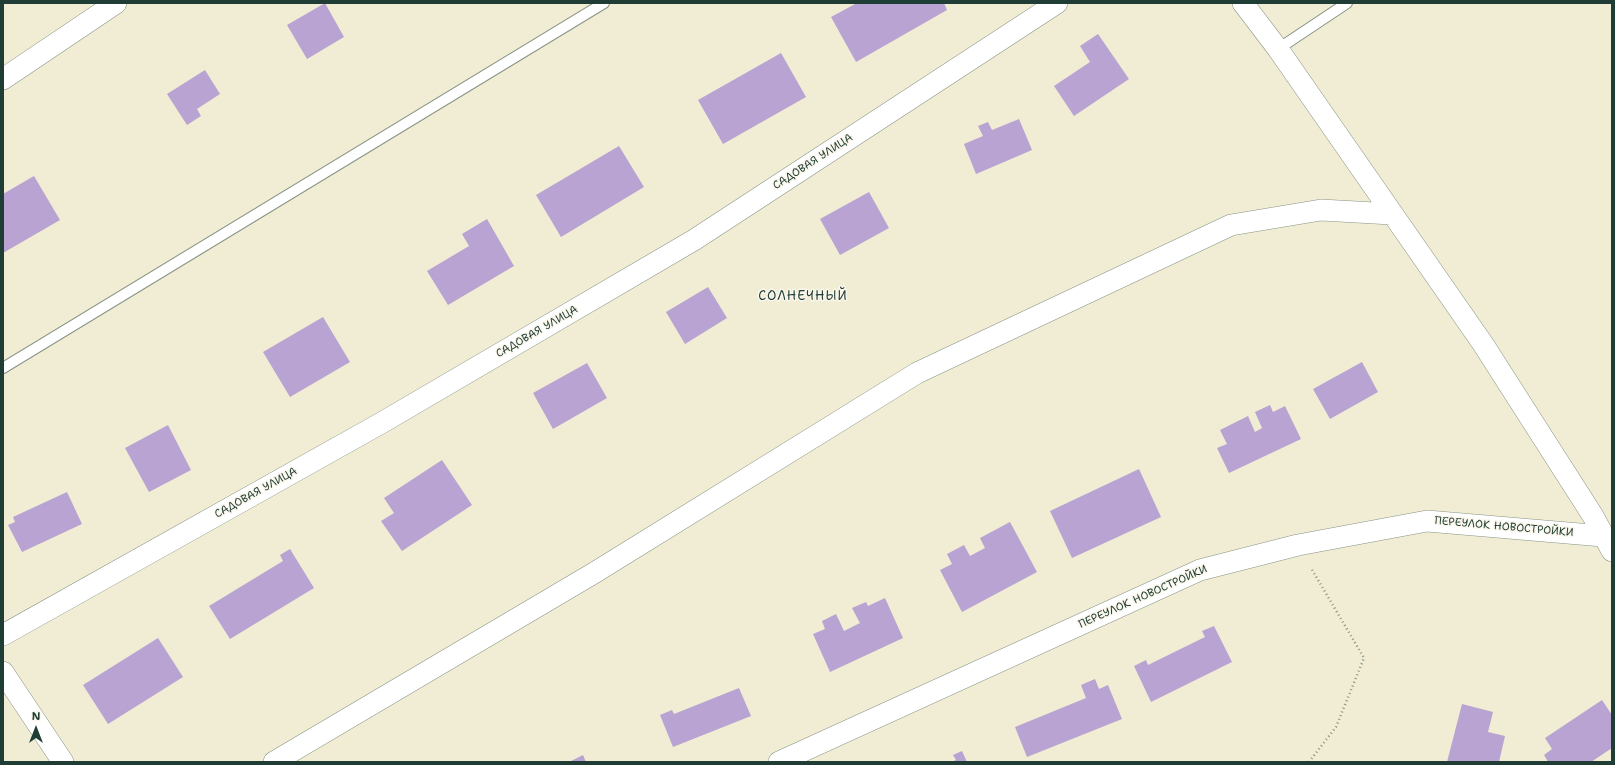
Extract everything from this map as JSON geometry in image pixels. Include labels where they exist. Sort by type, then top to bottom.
[{"type":"street","points":[[3,79],[116,3]]},
{"type":"street","name":"САДОВАЯ УЛИЦА","points":[[3,634],[383,422],[694,240],[1056,3]]},
{"type":"street","points":[[1243,3],[1278,49],[1483,344],[1593,516],[1608,544]]},
{"type":"street","points":[[274,762],[594,573],[917,373],[1231,225],[1322,210],[1392,214]]},
{"type":"street","name":"ПЕРЕУЛОК НОВОСТРОЙКИ","points":[[779,762],[1200,570],[1298,546],[1427,521],[1608,544]]},
{"type":"street","points":[[3,672],[63,762]]},
{"type":"lane","points":[[3,368],[604,3]]},
{"type":"lane","points":[[1278,49],[1347,3]]},
{"type":"path","points":[[1298,546],[1364,658],[1336,727],[1308,762]]},
{"type":"building","points":[[325,3],[344,37],[307,59],[287,25]]},
{"type":"building","points":[[857,3],[944,3],[947,10],[856,62],[831,17]]},
{"type":"building","points":[[1098,34],[1129,79],[1074,116],[1054,86],[1090,62],[1080,46]]},
{"type":"building","points":[[781,53],[806,97],[723,144],[698,100]]},
{"type":"building","points":[[205,70],[220,94],[197,109],[201,116],[187,125],[167,94]]},
{"type":"building","points":[[1019,119],[1032,150],[976,174],[964,144],[983,136],[978,126],[988,122],[992,130]]},
{"type":"building","points":[[619,146],[644,187],[561,237],[536,195]]},
{"type":"building","points":[[34,176],[60,220],[3,253],[3,194]]},
{"type":"building","points":[[869,192],[889,228],[840,255],[820,219]]},
{"type":"building","points":[[487,219],[514,266],[448,305],[427,271],[469,246],[462,234]]},
{"type":"building","points":[[708,287],[727,318],[685,344],[666,312]]},
{"type":"building","points":[[323,317],[350,362],[290,397],[263,352]]},
{"type":"building","points":[[1362,362],[1378,392],[1330,419],[1313,389]]},
{"type":"building","points":[[587,363],[607,398],[553,429],[533,393]]},
{"type":"building","points":[[1270,405],[1273,412],[1285,406],[1301,439],[1229,473],[1217,448],[1227,444],[1220,430],[1248,416],[1255,432],[1262,428],[1255,412]]},
{"type":"building","points":[[168,425],[191,470],[149,492],[125,448]]},
{"type":"building","points":[[442,460],[472,505],[402,551],[381,521],[394,513],[384,498]]},
{"type":"building","points":[[1139,469],[1161,517],[1072,558],[1050,511]]},
{"type":"building","points":[[67,492],[82,524],[22,552],[8,525],[15,522],[13,517]]},
{"type":"building","points":[[1010,522],[1037,572],[962,612],[940,570],[952,564],[947,554],[964,545],[970,556],[985,548],[980,538]]},
{"type":"building","points":[[290,549],[314,588],[230,639],[209,606],[283,561],[280,555]]},
{"type":"building","points":[[885,598],[903,638],[830,672],[813,634],[825,629],[822,621],[836,614],[844,631],[860,623],[852,608],[866,602],[868,606]]},
{"type":"building","points":[[1214,626],[1232,662],[1151,702],[1134,666],[1146,660],[1148,665],[1205,637],[1202,631]]},
{"type":"building","points":[[158,638],[183,677],[108,724],[83,685]]},
{"type":"building","points":[[1095,679],[1099,689],[1108,685],[1122,719],[1027,757],[1015,727],[1086,698],[1081,685]]},
{"type":"building","points":[[739,688],[751,716],[673,747],[660,715],[672,710],[674,714]]},
{"type":"building","points":[[1602,700],[1612,715],[1612,748],[1591,762],[1548,762],[1544,755],[1552,749],[1545,738]]},
{"type":"building","points":[[1462,704],[1493,712],[1488,732],[1505,736],[1499,762],[1447,762]]},
{"type":"building","points":[[962,751],[967,762],[952,762],[956,760],[953,755]]},
{"type":"building","points":[[583,755],[586,762],[569,762]]},
{"type":"district","name":"СОЛНЕЧНЫЙ","points":[[803,297]]}]
